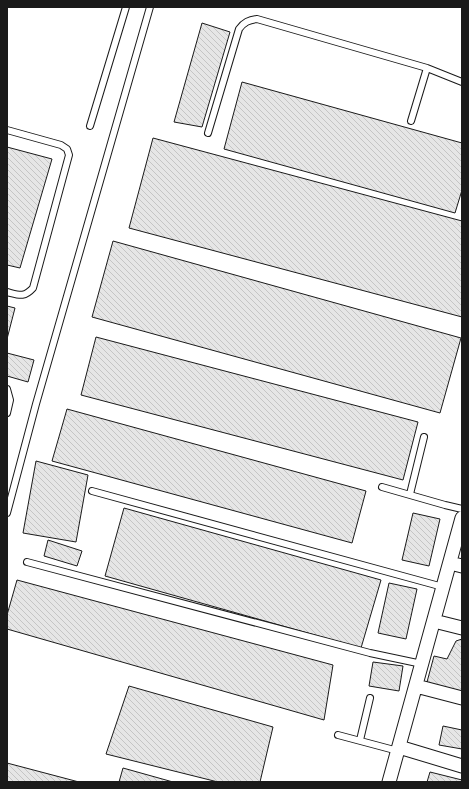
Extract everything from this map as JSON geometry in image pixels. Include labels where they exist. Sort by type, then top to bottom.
[{"type":"street","points":[[389,782],[443,587],[456,565],[462,518]]},
{"type":"street","points":[[434,621],[462,628]]},
{"type":"street","points":[[416,686],[462,698]]},
{"type":"street","points":[[398,749],[462,766]]},
{"type":"lane","points":[[90,126],[126,7]]},
{"type":"lane","points":[[7,513],[36,404],[150,7]]},
{"type":"lane","points":[[208,133],[239,28],[248,20],[257,19],[427,68],[462,82]]},
{"type":"lane","points":[[411,121],[427,68]]},
{"type":"lane","points":[[7,130],[61,144],[67,149],[69,155],[33,288],[24,295],[7,292]]},
{"type":"lane","points":[[7,389],[10,400],[7,413]]},
{"type":"lane","points":[[410,494],[424,437]]},
{"type":"lane","points":[[382,487],[462,509]]},
{"type":"lane","points":[[92,491],[443,587]]},
{"type":"lane","points":[[27,562],[370,653],[422,664]]},
{"type":"lane","points":[[360,740],[370,698]]},
{"type":"lane","points":[[338,735],[398,749]]},
{"type":"building","points":[[202,23],[230,32],[202,127],[174,122]]},
{"type":"building","points":[[242,82],[462,143],[462,190],[455,213],[224,149]]},
{"type":"building","points":[[153,138],[462,221],[462,317],[129,228]]},
{"type":"building","points":[[7,147],[52,159],[20,268],[7,265]]},
{"type":"building","points":[[113,241],[461,338],[440,413],[92,317]]},
{"type":"building","points":[[7,306],[15,308],[7,339]]},
{"type":"building","points":[[96,337],[418,422],[403,480],[81,395]]},
{"type":"building","points":[[7,353],[34,360],[28,382],[7,376]]},
{"type":"building","points":[[67,409],[366,491],[352,543],[52,461]]},
{"type":"building","points":[[36,461],[88,475],[76,542],[23,533]]},
{"type":"building","points":[[124,508],[381,580],[361,648],[105,576]]},
{"type":"building","points":[[413,513],[440,519],[429,566],[402,560]]},
{"type":"building","points":[[48,540],[82,551],[77,566],[44,556]]},
{"type":"building","points":[[17,580],[333,665],[324,720],[7,629],[7,615]]},
{"type":"building","points":[[389,583],[417,589],[406,639],[378,633]]},
{"type":"building","points":[[462,639],[462,694],[427,682],[434,656],[447,659],[456,641]]},
{"type":"building","points":[[373,662],[403,666],[399,691],[369,686]]},
{"type":"building","points":[[129,686],[273,727],[260,782],[218,782],[106,754]]},
{"type":"building","points":[[443,726],[462,730],[462,749],[439,745]]},
{"type":"building","points":[[7,763],[79,782],[7,782]]},
{"type":"building","points":[[123,768],[173,782],[119,782]]},
{"type":"building","points":[[430,772],[462,780],[462,782],[427,782]]}]
